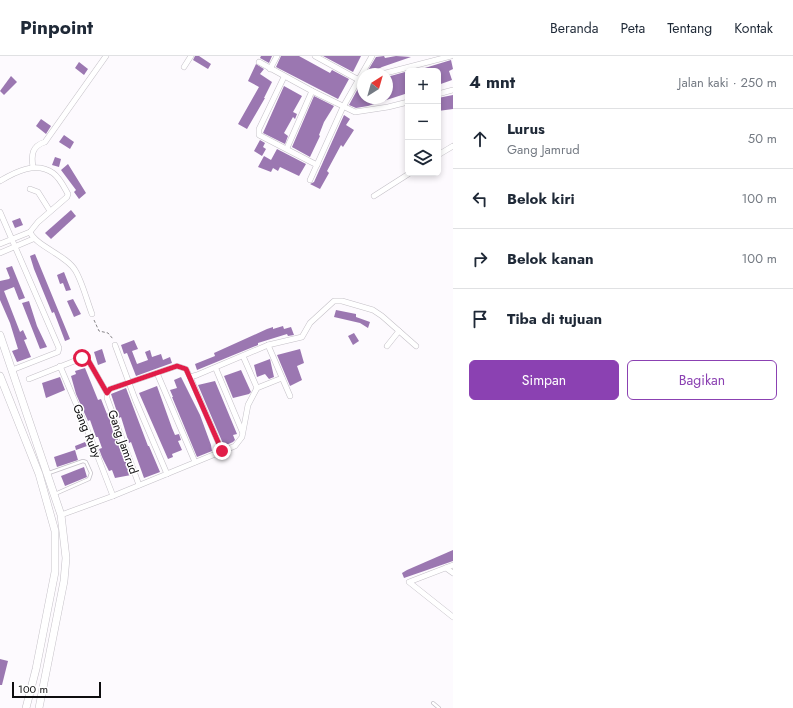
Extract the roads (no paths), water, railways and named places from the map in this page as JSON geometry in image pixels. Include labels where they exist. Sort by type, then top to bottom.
[{"type":"main road","points":[[0,335],[55,494],[61,515],[66,558],[64,581],[47,672],[38,708]]},
{"type":"main road","points":[[0,376],[39,474],[55,531],[55,572],[36,669],[26,708]]},
{"type":"main road","points":[[36,669],[47,672]]},
{"type":"street","points":[[33,168],[32,154],[34,149],[40,144],[46,142],[106,56]]},
{"type":"street","points":[[184,67],[191,56]]},
{"type":"street","points":[[270,69],[277,56]]},
{"type":"street","points":[[315,56],[357,77]]},
{"type":"street","points":[[365,68],[372,56]]},
{"type":"street","points":[[393,71],[451,56]]},
{"type":"street","points":[[259,62],[284,77],[343,107],[358,112],[405,103]]},
{"type":"street","points":[[284,77],[258,131],[261,136],[287,148],[317,165]]},
{"type":"street","points":[[310,180],[343,107],[357,83]]},
{"type":"street","points":[[441,93],[453,90]]},
{"type":"street","points":[[287,148],[312,91]]},
{"type":"street","points":[[441,153],[453,146]]},
{"type":"street","points":[[0,182],[20,170],[33,168],[53,173],[68,194],[67,197],[38,222],[30,232],[0,244]]},
{"type":"street","points":[[374,196],[405,176]]},
{"type":"street","points":[[30,189],[38,192],[50,211]]},
{"type":"street","points":[[0,212],[59,348],[58,352],[12,370]]},
{"type":"street","points":[[30,232],[33,239],[46,246],[75,270],[92,314]]},
{"type":"street","points":[[0,253],[33,239]]},
{"type":"street","points":[[190,377],[216,368],[268,345],[302,337],[310,323],[334,301],[342,301],[373,310],[416,346]]},
{"type":"street","points":[[387,346],[399,331]]},
{"type":"street","points":[[115,345],[167,474]]},
{"type":"street","points":[[268,345],[290,396]]},
{"type":"street","points":[[243,356],[257,388]]},
{"type":"street","name":"Gang Jamrud","points":[[60,366],[85,358],[107,393],[107,398],[139,484]]},
{"type":"street","points":[[29,379],[60,366]]},
{"type":"street","name":"Gang Ruby","points":[[60,366],[91,439],[112,496]]},
{"type":"street","points":[[107,393],[110,389],[177,366],[186,369],[222,451]]},
{"type":"street","points":[[216,368],[243,432]]},
{"type":"street","points":[[157,373],[195,462]]},
{"type":"street","points":[[61,515],[230,449],[238,443],[243,432],[248,406],[257,388],[282,378]]},
{"type":"street","points":[[453,565],[409,582],[453,616]]},
{"type":"street","points":[[446,568],[453,573]]},
{"type":"lane","points":[[48,473],[83,461],[86,462],[91,473],[89,479],[55,494]]},
{"type":"lane","points":[[433,703],[440,708]]}]
